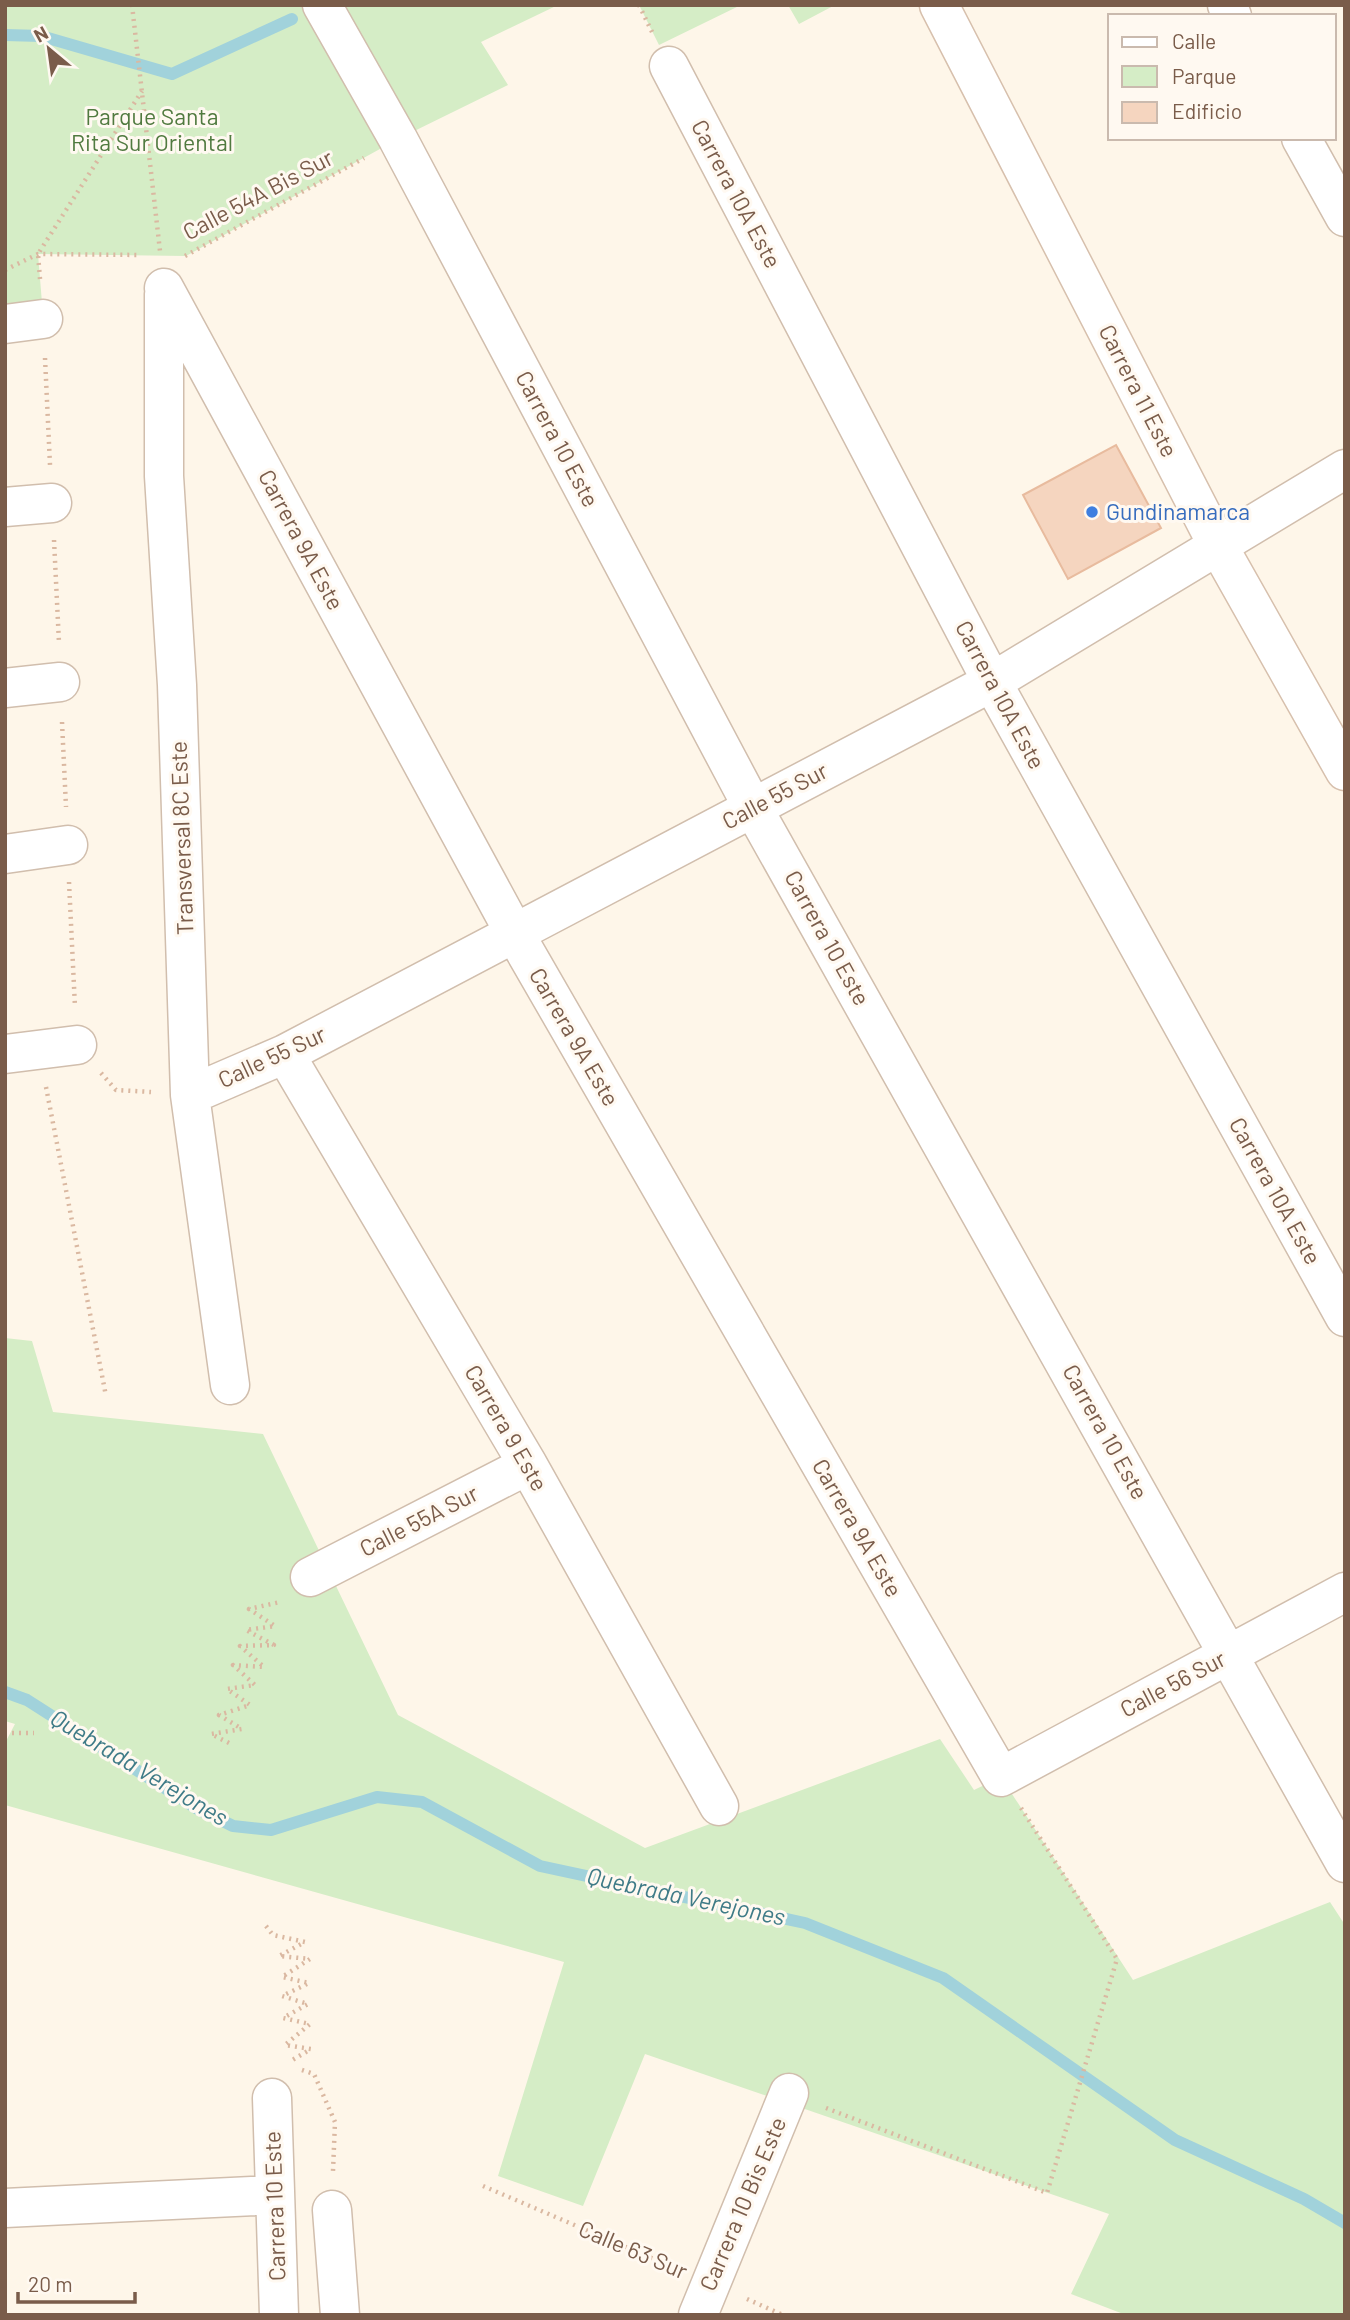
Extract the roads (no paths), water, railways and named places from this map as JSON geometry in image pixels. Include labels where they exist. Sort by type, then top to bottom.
[{"type":"street","name":"Carrera 10 Este","points":[[322,5],[398,139],[753,808],[1345,1863]]},
{"type":"street","name":"Carrera 11 Este","points":[[939,5],[1217,544],[1345,771]]},
{"type":"street","name":"Carrera 10A Este","points":[[669,66],[992,682],[1345,1317]]},
{"type":"street","points":[[1302,140],[1345,217]]},
{"type":"street","name":"Carrera 9A Este","points":[[162,272],[515,934],[1001,1777]]},
{"type":"street","name":"Transversal 8C Este","points":[[162,272],[164,477],[177,685],[190,1095],[230,1385]]},
{"type":"street","points":[[5,324],[43,320]]},
{"type":"street","name":"Calle 55 Sur","points":[[190,1095],[285,1054],[992,682],[1345,469]]},
{"type":"street","points":[[5,507],[52,503]]},
{"type":"street","points":[[5,688],[60,682]]},
{"type":"street","points":[[5,854],[68,845]]},
{"type":"street","points":[[22,1052],[77,1045]]},
{"type":"street","name":"Carrera 9 Este","points":[[285,1054],[528,1465],[719,1806]]},
{"type":"street","name":"Calle 55A Sur","points":[[310,1577],[528,1465]]},
{"type":"street","name":"Calle 56 Sur","points":[[1001,1777],[1345,1592]]},
{"type":"street","name":"Carrera 10 Bis Este","points":[[704,2298],[789,2094]]},
{"type":"street","name":"Carrera 10 Este","points":[[272,2098],[279,2315]]},
{"type":"street","points":[[5,2208],[274,2195]]},
{"type":"street","points":[[332,2210],[340,2315]]},
{"type":"waterway","points":[[5,35],[41,36],[172,74],[292,19]]},
{"type":"waterway","name":"Quebrada Verejones","points":[[5,1692],[27,1700],[196,1808],[233,1826],[271,1830],[377,1797],[422,1802],[540,1866],[805,1923],[943,1978],[1175,2140],[1304,2199],[1345,2223]]},
{"type":"place","name":"Gundinamarca","points":[[1092,512]]},
{"type":"park label","name":"Parque Santa Rita Sur Oriental","points":[[152,130]]}]
